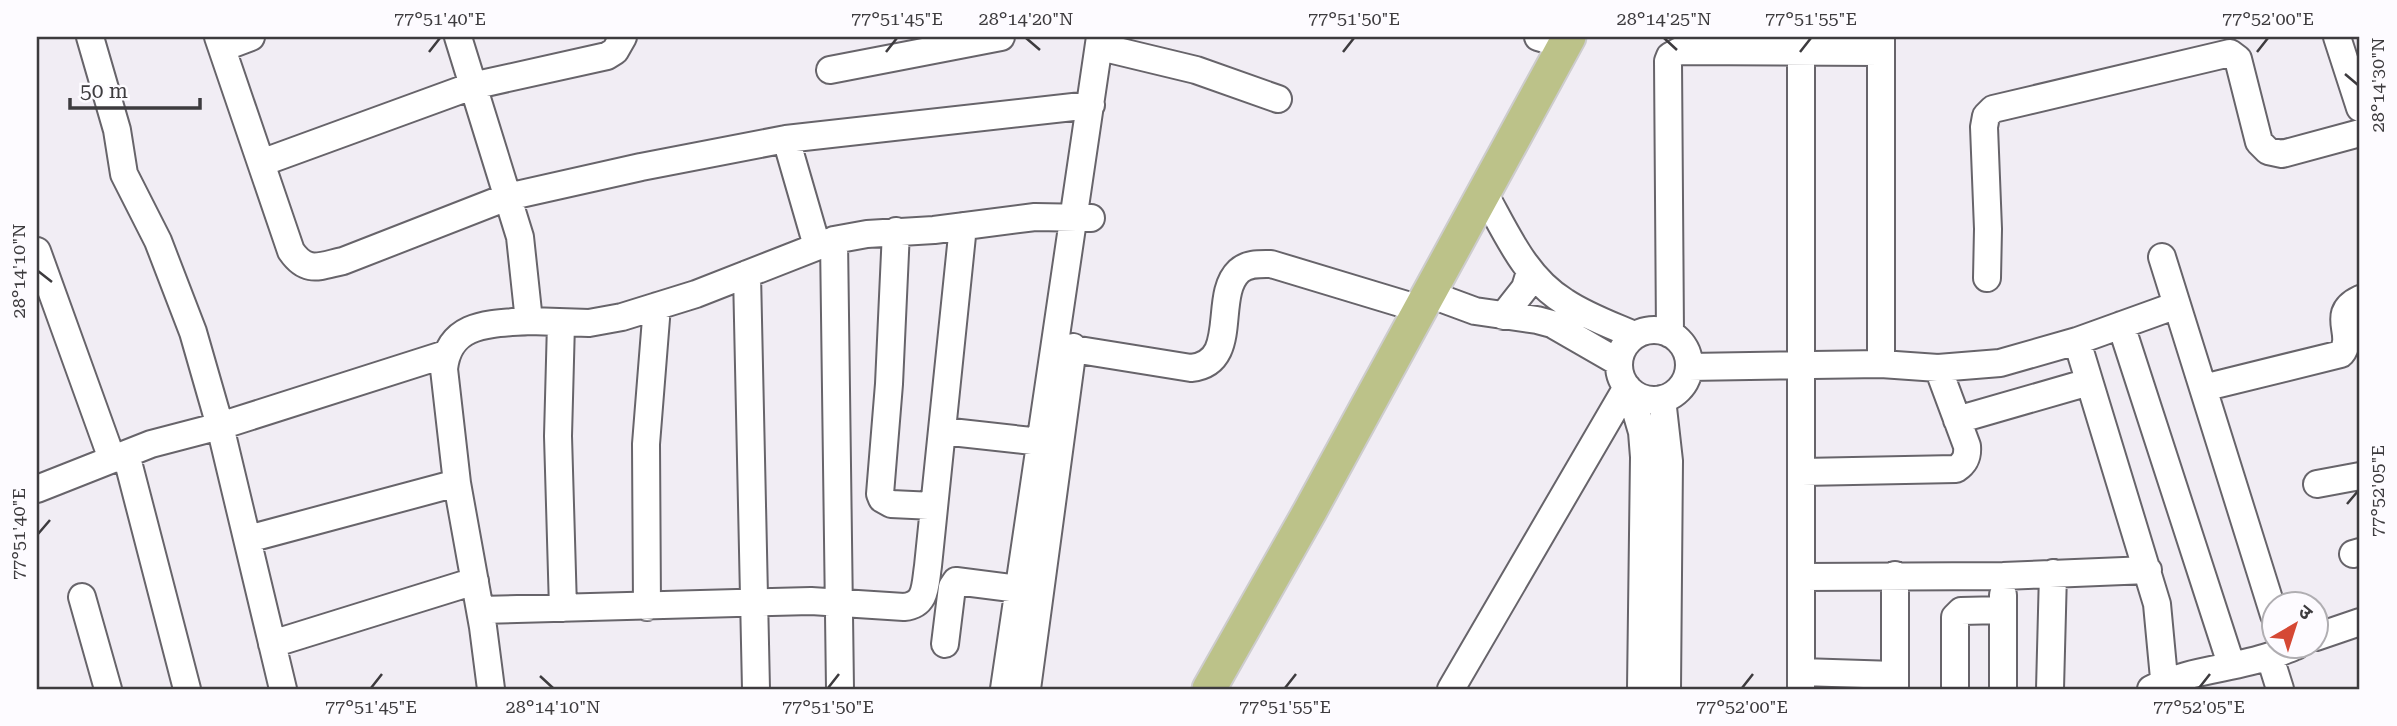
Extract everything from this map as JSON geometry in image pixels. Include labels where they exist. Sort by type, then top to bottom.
[{"type":"main road","points":[[1209,689],[1484,193],[1557,39]]},
{"type":"street","points":[[90,37],[117,130],[124,174],[158,241],[193,332],[220,426],[283,689]]},
{"type":"street","points":[[250,37],[220,42],[291,251],[306,267],[342,261],[507,197],[641,167],[786,139],[1091,105]]},
{"type":"street","points":[[458,37],[520,237],[529,321]]},
{"type":"street","points":[[261,163],[472,86],[607,55],[615,51],[623,37]]},
{"type":"street","points":[[830,69],[1001,37]]},
{"type":"street","points":[[2337,37],[2360,108]]},
{"type":"street","points":[[1110,41],[1278,99]]},
{"type":"street","points":[[1027,689],[1073,349],[1091,105],[1110,41]]},
{"type":"street","points":[[1004,689],[1041,442],[1083,218],[1110,41]]},
{"type":"street","points":[[1670,334],[1670,56],[1679,51],[1801,51],[1881,44],[1881,364]]},
{"type":"street","points":[[1801,51],[1801,680],[1895,682],[1895,575]]},
{"type":"street","points":[[1987,278],[1984,127],[1986,116],[1993,109],[2230,52],[2238,59],[2259,142],[2268,151],[2282,154],[2360,133]]},
{"type":"street","points":[[786,139],[825,243],[840,604],[840,689]]},
{"type":"street","points":[[1073,349],[1191,369],[1203,367],[1214,358],[1220,344],[1231,285],[1239,271],[1253,264],[1271,264],[1424,302],[1552,324],[1651,400],[1672,395],[1681,388],[1689,367],[1683,346],[1670,334],[1655,330],[1634,335],[1564,302],[1544,287],[1530,272],[1484,193]]},
{"type":"street","points":[[484,687],[480,610],[457,483],[444,369],[446,354],[451,344],[463,333],[481,325],[529,321],[589,323],[611,319],[696,294],[825,243],[896,232],[1035,218],[1083,218]]},
{"type":"street","points":[[480,610],[797,601],[914,606],[920,601],[926,580],[963,226]]},
{"type":"street","points":[[896,232],[889,384],[880,494],[882,499],[891,504],[934,506]]},
{"type":"street","points":[[37,251],[119,457],[187,689]]},
{"type":"street","points":[[2162,257],[2266,590]]},
{"type":"street","points":[[1503,316],[1525,288],[1530,272]]},
{"type":"street","points":[[747,275],[756,689]]},
{"type":"street","points":[[2203,388],[2341,354],[2346,343],[2344,313],[2348,306],[2360,299]]},
{"type":"street","points":[[1689,367],[1881,364],[1938,368],[2000,363],[2077,341],[2177,304]]},
{"type":"street","points":[[647,607],[646,444],[657,306]]},
{"type":"street","points":[[561,323],[558,436],[563,608]]},
{"type":"street","points":[[2121,325],[2218,675]]},
{"type":"street","points":[[1634,335],[1621,352],[1625,380],[1642,432],[1641,689]]},
{"type":"street","points":[[2077,341],[2157,604],[2160,687],[2218,675],[2260,658]]},
{"type":"street","points":[[37,489],[161,441],[220,426],[446,354]]},
{"type":"street","points":[[1802,472],[1956,469],[1963,464],[1968,456],[1967,446],[1938,368]]},
{"type":"street","points":[[1451,689],[1625,380]]},
{"type":"street","points":[[1957,420],[2089,382]]},
{"type":"street","points":[[1662,399],[1669,461],[1667,689]]},
{"type":"street","points":[[942,431],[1041,442]]},
{"type":"street","points":[[2317,484],[2360,475]]},
{"type":"street","points":[[248,539],[457,483]]},
{"type":"street","points":[[1803,577],[2003,576],[2148,570]]},
{"type":"street","points":[[2050,689],[2053,573]]},
{"type":"street","points":[[2003,576],[2003,689]]},
{"type":"street","points":[[272,644],[475,581]]},
{"type":"street","points":[[946,644],[952,587],[956,581],[1019,589]]},
{"type":"street","points":[[82,597],[107,689]]},
{"type":"street","points":[[1955,689],[1955,617],[1961,611],[2003,610]]},
{"type":"street","points":[[2330,632],[2360,622]]},
{"type":"street","points":[[2280,689],[2283,660]]}]
